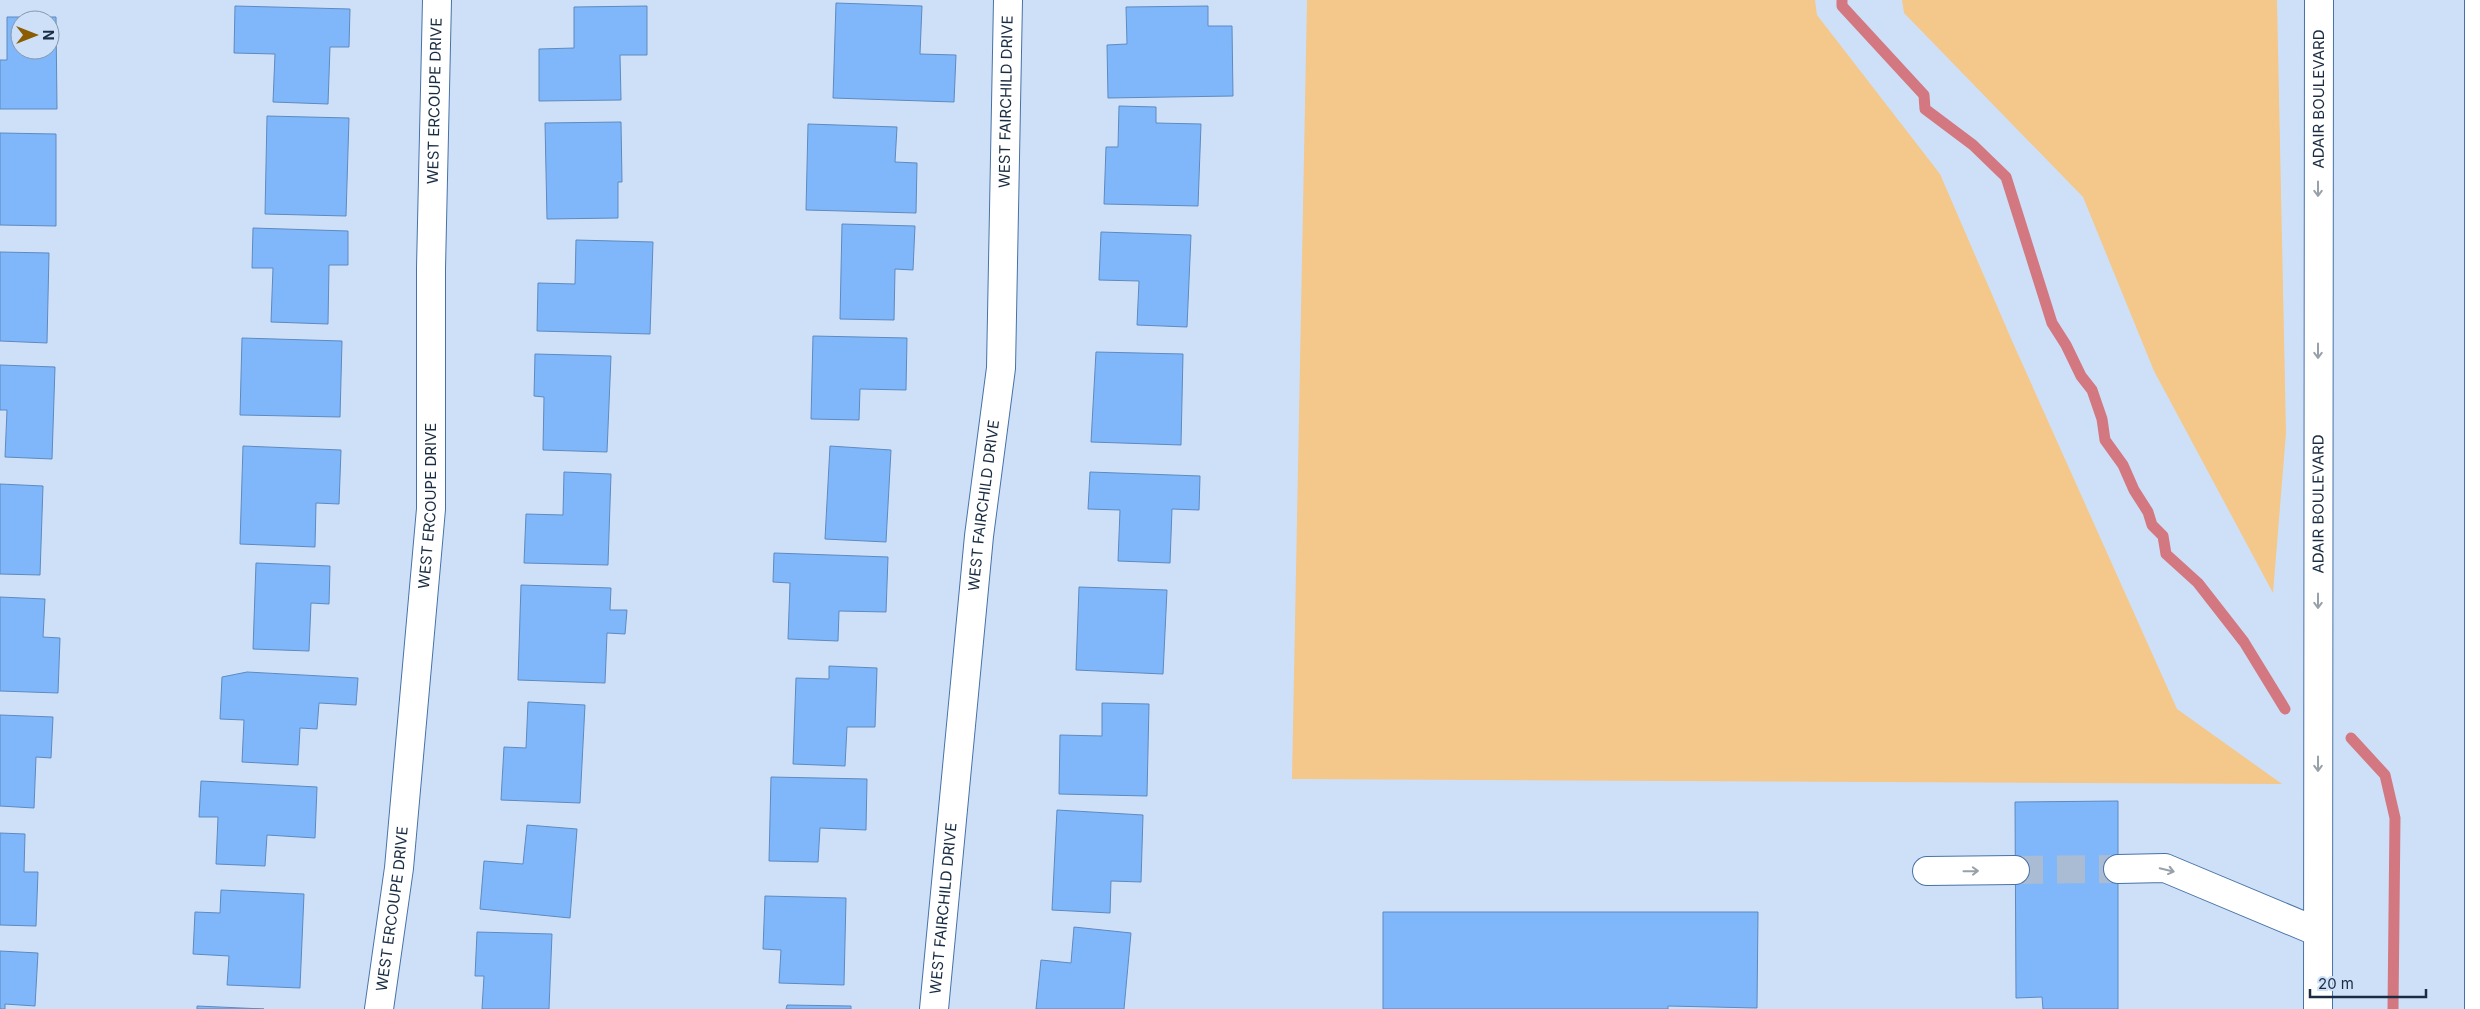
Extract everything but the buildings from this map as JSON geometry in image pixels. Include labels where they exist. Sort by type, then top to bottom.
[{"type":"street","name":"WEST ERCOUPE DRIVE","points":[[379,1009],[400,868],[431,509],[431,268],[437,0]]},
{"type":"street","name":"WEST FAIRCHILD DRIVE","points":[[934,1009],[979,536],[1002,368],[1008,0]]},
{"type":"street","name":"ADAIR BOULEVARD","points":[[2318,1009],[2319,0]]},
{"type":"street","points":[[2479,0],[2479,1009]]},
{"type":"street","points":[[2118,869],[2165,868],[2318,932]]},
{"type":"street","points":[[1926,871],[2015,870]]},
{"type":"shaded area","points":[[1307,0],[1815,0],[1817,15],[1940,174],[2013,343],[2177,709],[2282,784],[1292,779]]},
{"type":"shaded area","points":[[1902,0],[2277,0],[2286,433],[2273,593],[2154,371],[2083,197],[1904,13]]},
{"type":"waterway","points":[[1842,0],[1842,6],[1924,95],[1925,109],[1973,145],[2006,177],[2052,323],[2066,345],[2081,376],[2092,390],[2102,419],[2105,440],[2123,465],[2134,490],[2148,512],[2152,525],[2163,536],[2166,554],[2198,583],[2244,642],[2285,709]]},
{"type":"waterway","points":[[2351,738],[2385,775],[2395,818],[2393,1009]]},
{"type":"tunnel","points":[[2015,870],[2118,869]]}]
